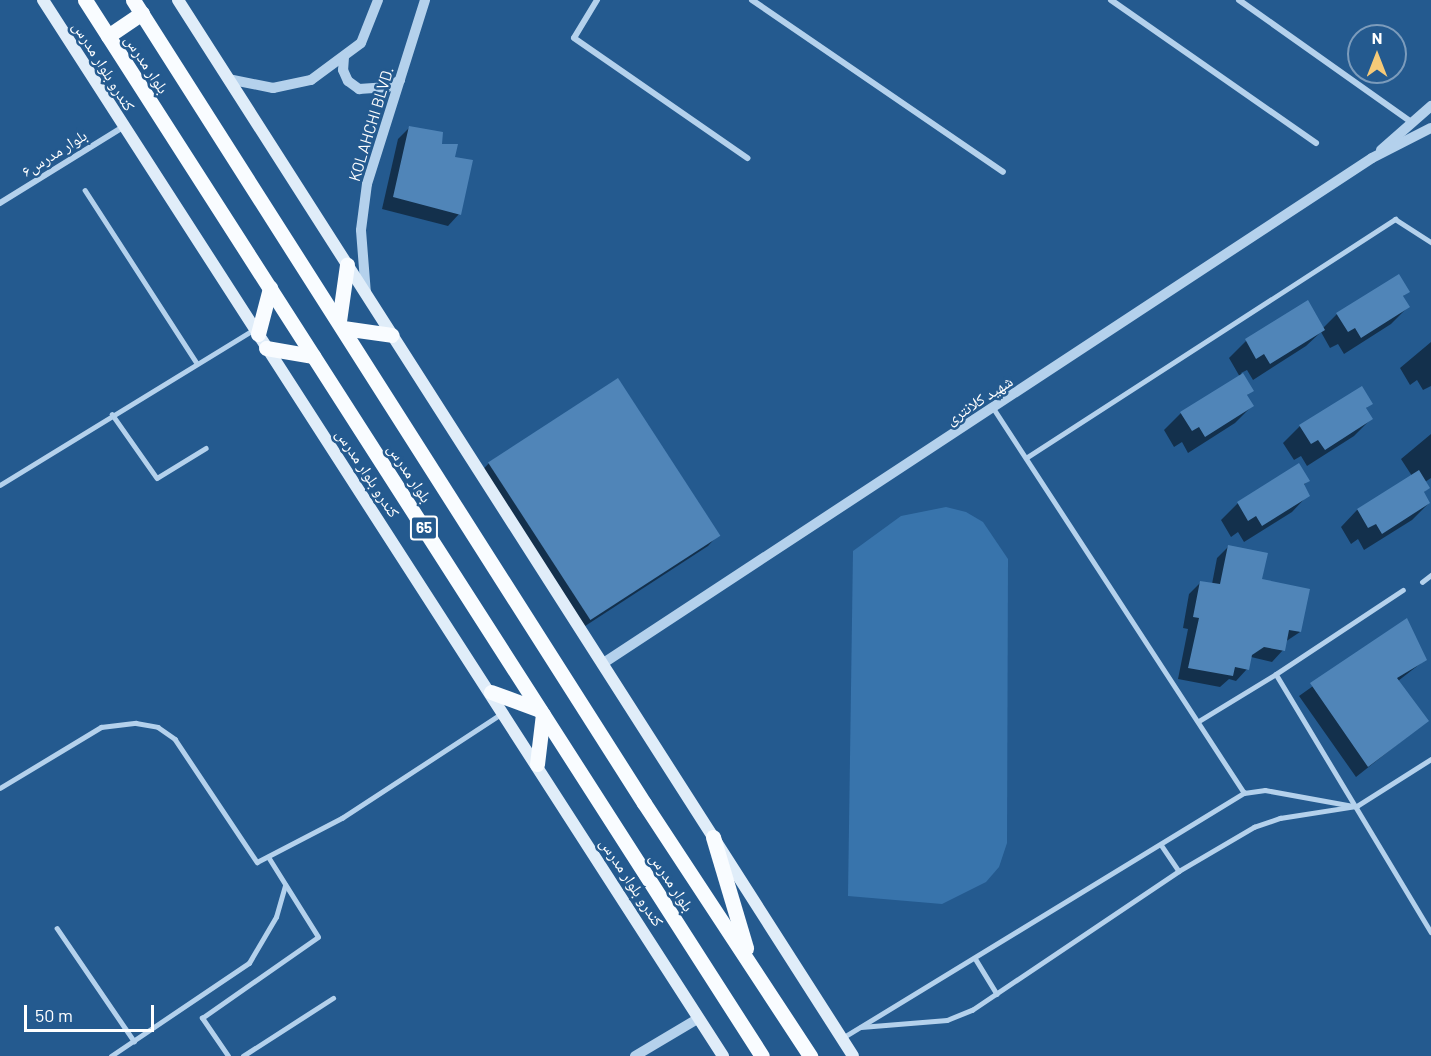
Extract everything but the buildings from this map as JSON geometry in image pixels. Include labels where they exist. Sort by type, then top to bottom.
[{"type":"main road","name":"کندرو بلوار مدرس","points":[[44,0],[123,127],[504,712],[723,1056]]},
{"type":"main road","name":"بلوار مدرس","points":[[85,0],[762,1056]]},
{"type":"main road","points":[[178,0],[853,1056]]},
{"type":"main road","name":"بلوار مدرس","points":[[137,7],[638,793],[810,1056]]},
{"type":"main road","points":[[108,36],[137,7]]},
{"type":"main road","points":[[347,265],[341,325],[392,335]]},
{"type":"main road","points":[[256,332],[270,288]]},
{"type":"main road","points":[[266,348],[313,356]]},
{"type":"main road","points":[[491,692],[542,712],[537,764]]},
{"type":"main road","points":[[712,837],[752,965]]},
{"type":"street","points":[[228,79],[273,88],[311,80],[361,42],[378,0]]},
{"type":"street","name":"KOLAHCHI BLVD.","points":[[366,295],[361,230],[367,184],[425,0]]},
{"type":"street","points":[[597,0],[574,38],[747,158]]},
{"type":"street","points":[[752,0],[1003,172]]},
{"type":"street","points":[[1112,0],[1316,143]]},
{"type":"street","points":[[1239,0],[1411,122]]},
{"type":"street","points":[[344,57],[343,70],[348,81],[359,89],[388,87],[400,80]]},
{"type":"street","points":[[1371,158],[1431,106]]},
{"type":"street","name":"بلوار مدرس۶","points":[[0,203],[123,127]]},
{"type":"street","points":[[1371,158],[1430,130]]},
{"type":"street","name":"شهید کلانتری","points":[[602,664],[994,409],[1371,158]]},
{"type":"street","points":[[635,1056],[699,1018]]},
{"type":"lane","points":[[85,189],[196,363]]},
{"type":"lane","points":[[1026,458],[1395,219],[1431,242]]},
{"type":"lane","points":[[0,486],[196,363],[256,332]]},
{"type":"lane","points":[[994,409],[1244,793]]},
{"type":"lane","points":[[112,414],[157,478],[206,447]]},
{"type":"lane","points":[[1422,582],[1431,575]]},
{"type":"lane","points":[[1199,721],[1276,674],[1403,590]]},
{"type":"lane","points":[[1276,674],[1431,932]]},
{"type":"lane","points":[[0,788],[101,727],[136,723],[159,727],[175,740],[257,862],[342,818],[504,712]]},
{"type":"lane","points":[[861,1027],[947,1020],[997,994],[1179,871],[1271,821],[1357,806],[1431,759]]},
{"type":"lane","points":[[842,1038],[1162,846],[1244,793],[1265,790],[1357,806]]},
{"type":"lane","points":[[1162,846],[1179,871]]},
{"type":"lane","points":[[228,1056],[202,1018],[318,937],[268,857]]},
{"type":"lane","points":[[111,1056],[249,963],[276,917],[285,885]]},
{"type":"lane","points":[[57,928],[134,1041]]},
{"type":"lane","points":[[975,958],[997,994]]},
{"type":"lane","points":[[243,1056],[333,998]]},
{"type":"shaded area","points":[[946,507],[966,512],[983,522],[1008,559],[1007,843],[999,867],[986,882],[942,904],[848,896],[853,551],[901,516]]}]
